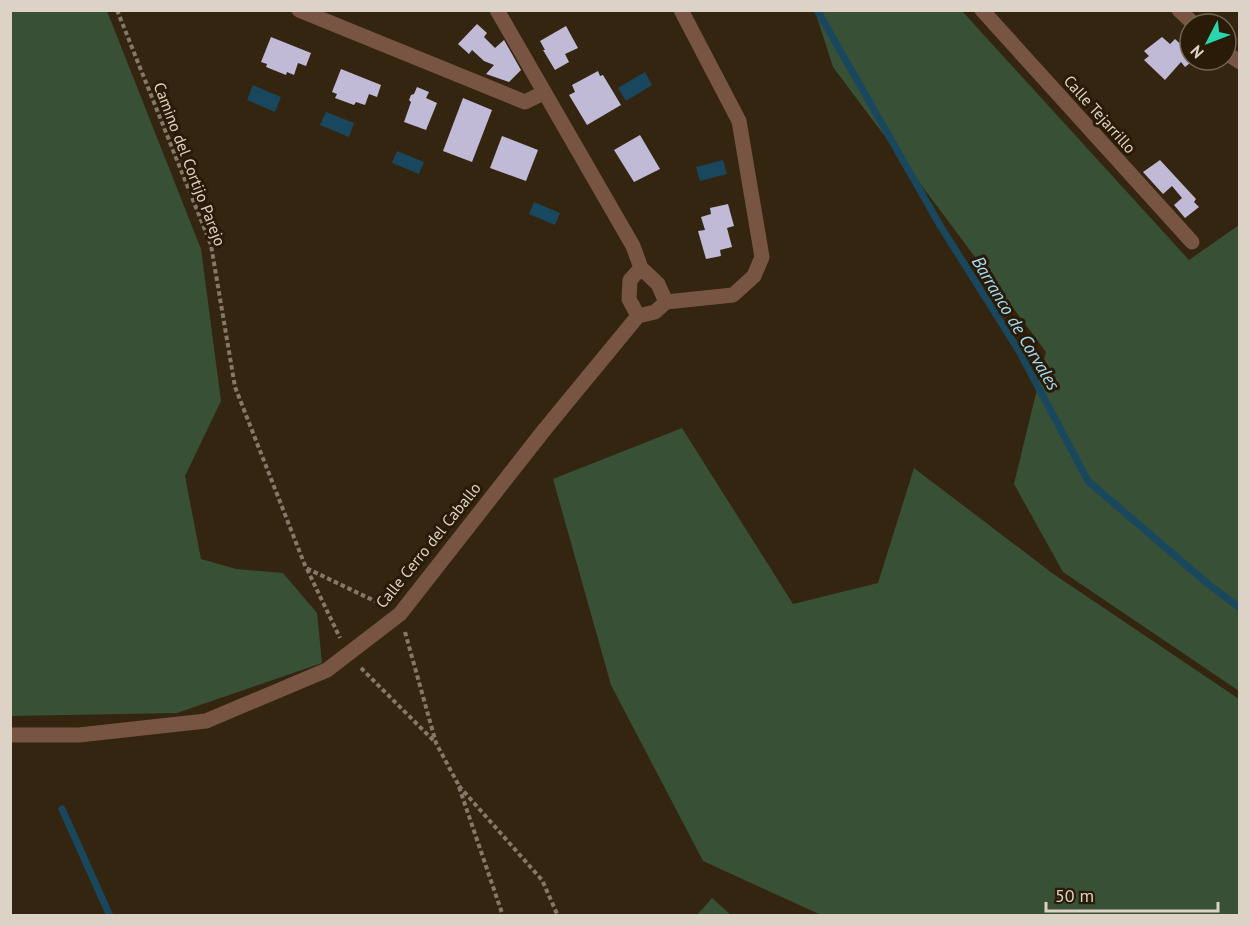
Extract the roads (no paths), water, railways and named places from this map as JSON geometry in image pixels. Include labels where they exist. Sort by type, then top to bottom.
[{"type":"street","points":[[299,10],[525,102],[543,93]]},
{"type":"street","points":[[497,10],[633,246],[641,268],[658,284],[666,302],[733,295],[754,276],[762,257],[739,121],[681,10]]},
{"type":"street","name":"Calle Tejarrillo","points":[[982,10],[1192,242]]},
{"type":"street","points":[[638,316],[629,299],[630,280],[641,268]]},
{"type":"street","name":"Calle Cerro del Caballo","points":[[10,735],[79,735],[206,721],[327,670],[400,614],[545,429],[638,316],[655,312],[666,302]]},
{"type":"water","points":[[645,72],[652,85],[626,101],[618,88]]},
{"type":"water","points":[[253,85],[281,97],[275,112],[247,100]]},
{"type":"water","points":[[326,112],[354,123],[349,137],[320,125]]},
{"type":"water","points":[[397,151],[424,162],[419,174],[392,163]]},
{"type":"water","points":[[723,160],[727,174],[700,181],[696,167]]},
{"type":"water","points":[[534,202],[560,213],[555,225],[529,214]]},
{"type":"waterway","name":"Barranco de Corvales","points":[[817,10],[941,227],[1019,351],[1088,481],[1208,584],[1240,608]]},
{"type":"waterway","points":[[62,809],[110,916]]}]
